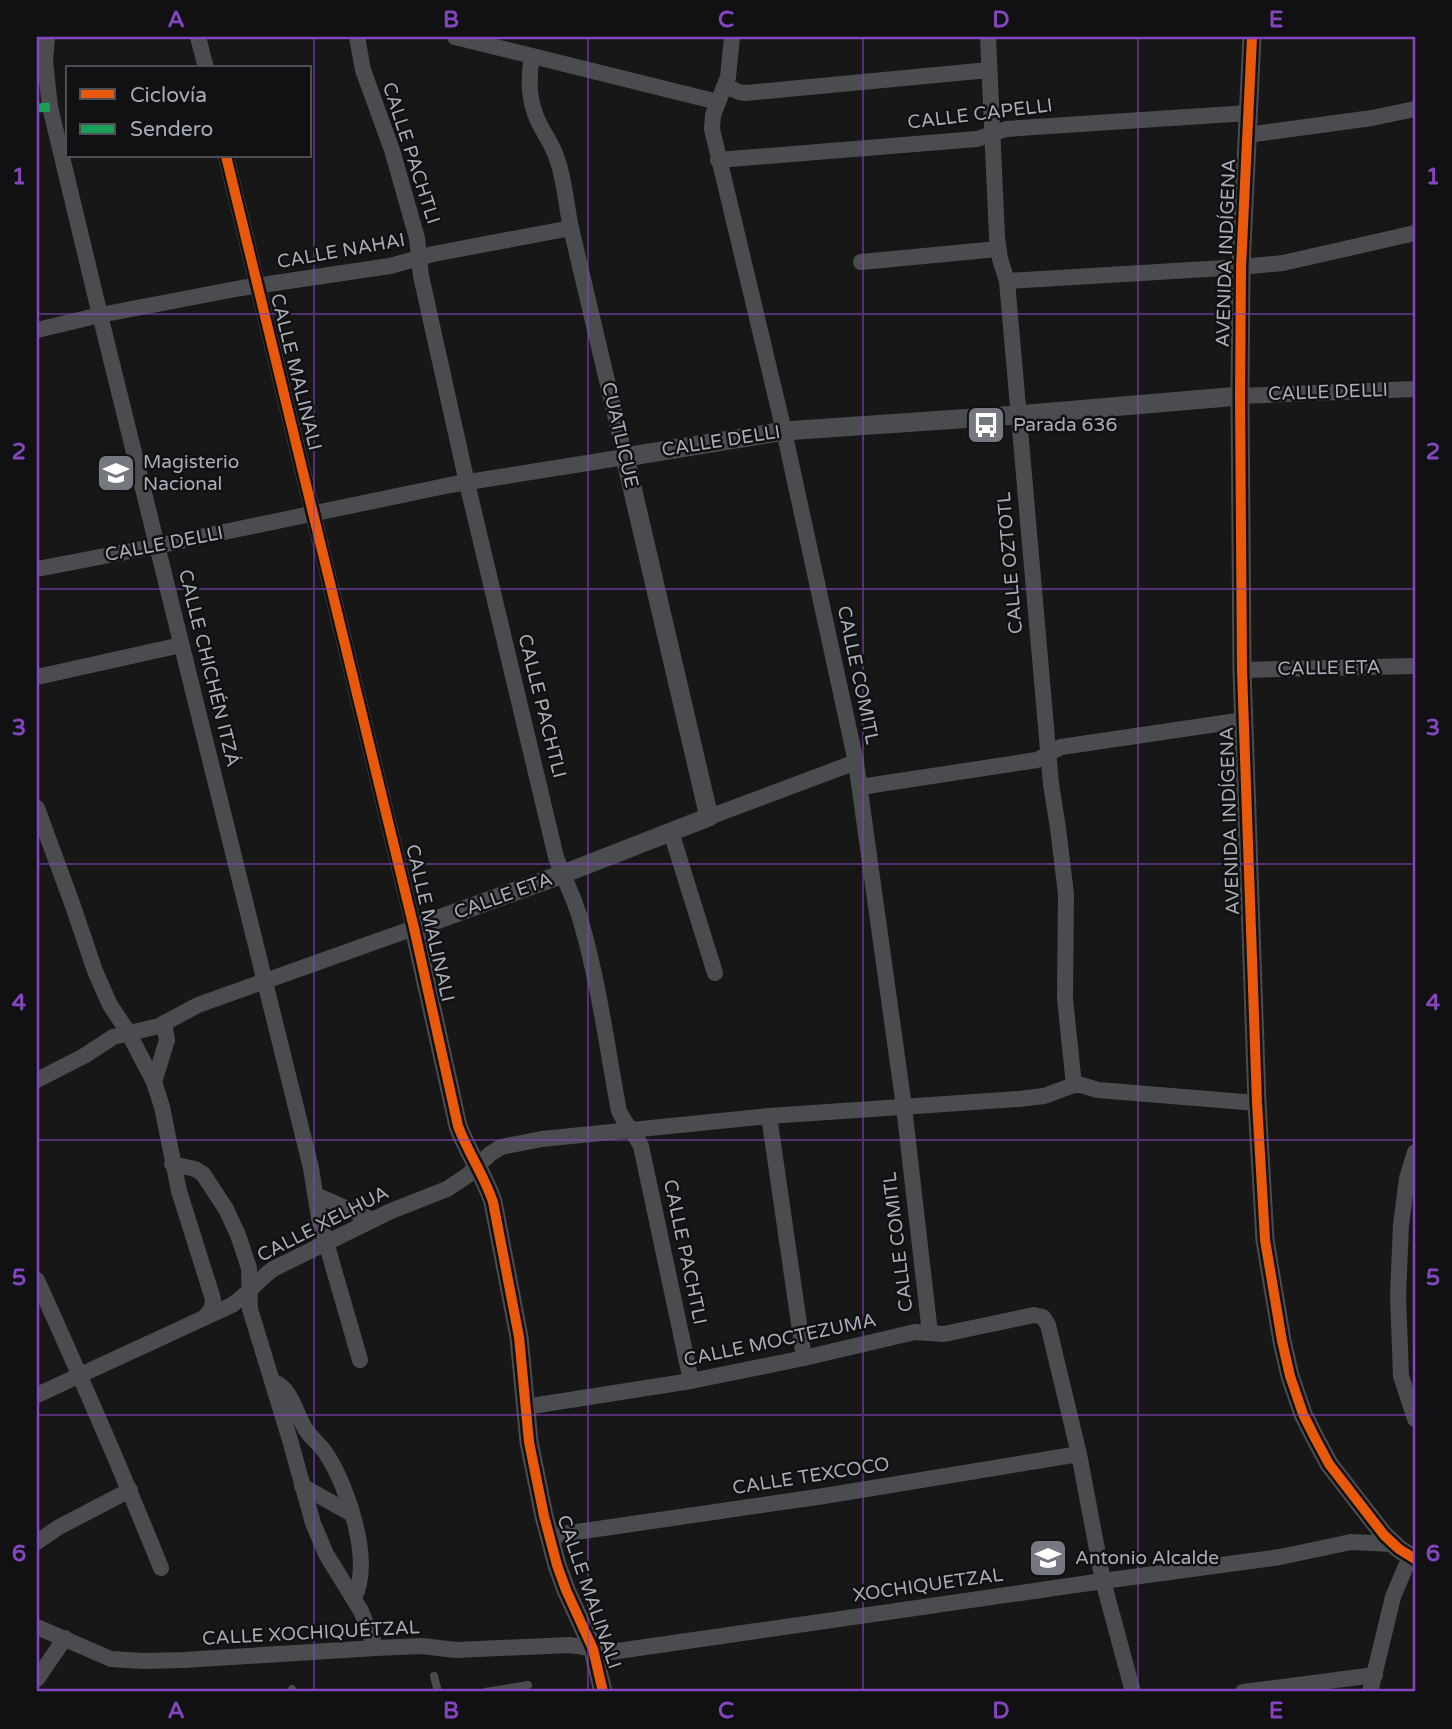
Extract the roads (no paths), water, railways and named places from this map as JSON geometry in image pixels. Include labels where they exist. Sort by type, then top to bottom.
[{"type":"street","name":"CALLE CHICHÉN ITZÁ","points":[[47,37],[45,62],[50,107],[312,1168],[319,1218],[360,1360]]},
{"type":"street","points":[[198,37],[205,66]]},
{"type":"street","name":"CALLE PACHTLI","points":[[356,37],[363,70],[392,150],[417,237],[421,276],[467,484],[553,844],[581,921],[619,1111],[641,1146],[691,1381]]},
{"type":"street","points":[[456,37],[718,102]]},
{"type":"street","name":"CALLE COMITL","points":[[732,37],[729,77],[712,121],[718,160],[784,431],[856,762],[904,1107],[930,1332]]},
{"type":"street","name":"CALLE OZTOTL","points":[[988,37],[998,249],[1007,281],[1051,783],[1066,894],[1065,999],[1074,1085]]},
{"type":"street","name":"AVENIDA INDÍGENA","points":[[1252,37],[1241,267],[1242,670],[1257,1103],[1265,1240],[1290,1376],[1303,1414],[1329,1464],[1384,1535],[1414,1557]]},
{"type":"street","name":"CUATLICUE","points":[[533,57],[528,80],[530,94],[538,122],[552,146],[563,179],[571,228],[709,817]]},
{"type":"street","points":[[726,86],[746,93],[989,70]]},
{"type":"street","points":[[1247,135],[1415,109]]},
{"type":"street","name":"CALLE CAPELLI","points":[[718,160],[977,139],[1006,129],[1248,113]]},
{"type":"street","name":"CALLE MALINALI","points":[[226,158],[414,928],[458,1126],[487,1183],[493,1202],[519,1336],[533,1463],[549,1536],[566,1590],[593,1649],[600,1690]]},
{"type":"street","name":"CALLE NAHAI","points":[[37,330],[100,315],[390,266],[433,254],[571,228]]},
{"type":"street","points":[[1007,281],[1283,263],[1415,233]]},
{"type":"street","points":[[860,262],[998,249]]},
{"type":"street","name":"CALLE DELLI","points":[[37,569],[450,485],[784,431],[1240,396],[1415,389]]},
{"type":"street","points":[[37,677],[181,645]]},
{"type":"street","name":"CALLE ETA","points":[[1242,670],[1415,666]]},
{"type":"street","points":[[860,787],[1037,760],[1061,747],[1244,720]]},
{"type":"street","name":"CALLE ETA","points":[[37,1080],[84,1056],[113,1037],[148,1029],[198,1005],[563,874],[856,762]]},
{"type":"street","points":[[37,808],[95,971],[110,1005],[128,1032],[154,1082],[162,1107],[172,1164],[213,1299],[212,1308],[205,1317]]},
{"type":"street","points":[[671,832],[715,973]]},
{"type":"street","points":[[154,1082],[167,1040],[164,1023]]},
{"type":"street","points":[[478,1166],[495,1150],[505,1145],[542,1139],[769,1116],[1044,1096],[1074,1085],[1098,1090],[1257,1103]]},
{"type":"street","points":[[769,1116],[804,1357]]},
{"type":"street","points":[[1415,1152],[1407,1178],[1401,1225],[1398,1296],[1401,1376],[1415,1419]]},
{"type":"street","points":[[172,1164],[204,1174],[226,1209],[248,1260],[250,1309],[318,1538],[361,1611],[376,1648]]},
{"type":"street","name":"CALLE XELHUA","points":[[37,1395],[232,1305],[273,1269],[373,1220],[447,1189],[478,1166]]},
{"type":"street","points":[[316,1195],[373,1220]]},
{"type":"street","points":[[37,1280],[130,1490],[161,1568]]},
{"type":"street","name":"CALLE MOCTEZUMA","points":[[525,1407],[691,1381],[915,1332],[944,1334],[1034,1315],[1043,1317],[1048,1325],[1079,1454]]},
{"type":"street","points":[[272,1382],[283,1388],[305,1429],[327,1454],[341,1482],[360,1547],[361,1572],[359,1588],[354,1598]]},
{"type":"street","points":[[1079,1454],[1104,1581],[1133,1692]]},
{"type":"street","name":"CALLE TEXCOCO","points":[[549,1536],[824,1496],[1079,1454]]},
{"type":"street","points":[[302,1486],[352,1514]]},
{"type":"street","points":[[37,1542],[130,1490]]},
{"type":"street","name":"XOCHIQUETZAL","points":[[593,1649],[611,1652],[1280,1557],[1351,1542],[1393,1544]]},
{"type":"street","points":[[1370,1692],[1394,1597],[1400,1579],[1414,1557]]},
{"type":"street","name":"CALLE XOCHIQUÉTZAL","points":[[37,1627],[111,1659],[143,1661],[422,1646],[456,1650],[569,1644],[593,1649]]},
{"type":"street","points":[[37,1679],[65,1638]]},
{"type":"street","points":[[1243,1692],[1375,1675]]},
{"type":"lane","points":[[435,1676],[438,1692]]},
{"type":"lane","points":[[485,1692],[528,1685]]},
{"type":"place","name":"Parada 636","points":[[986,425]]},
{"type":"place","name":"Magisterio Nacional","points":[[116,473]]},
{"type":"place","name":"Antonio Alcalde","points":[[1048,1558]]}]
